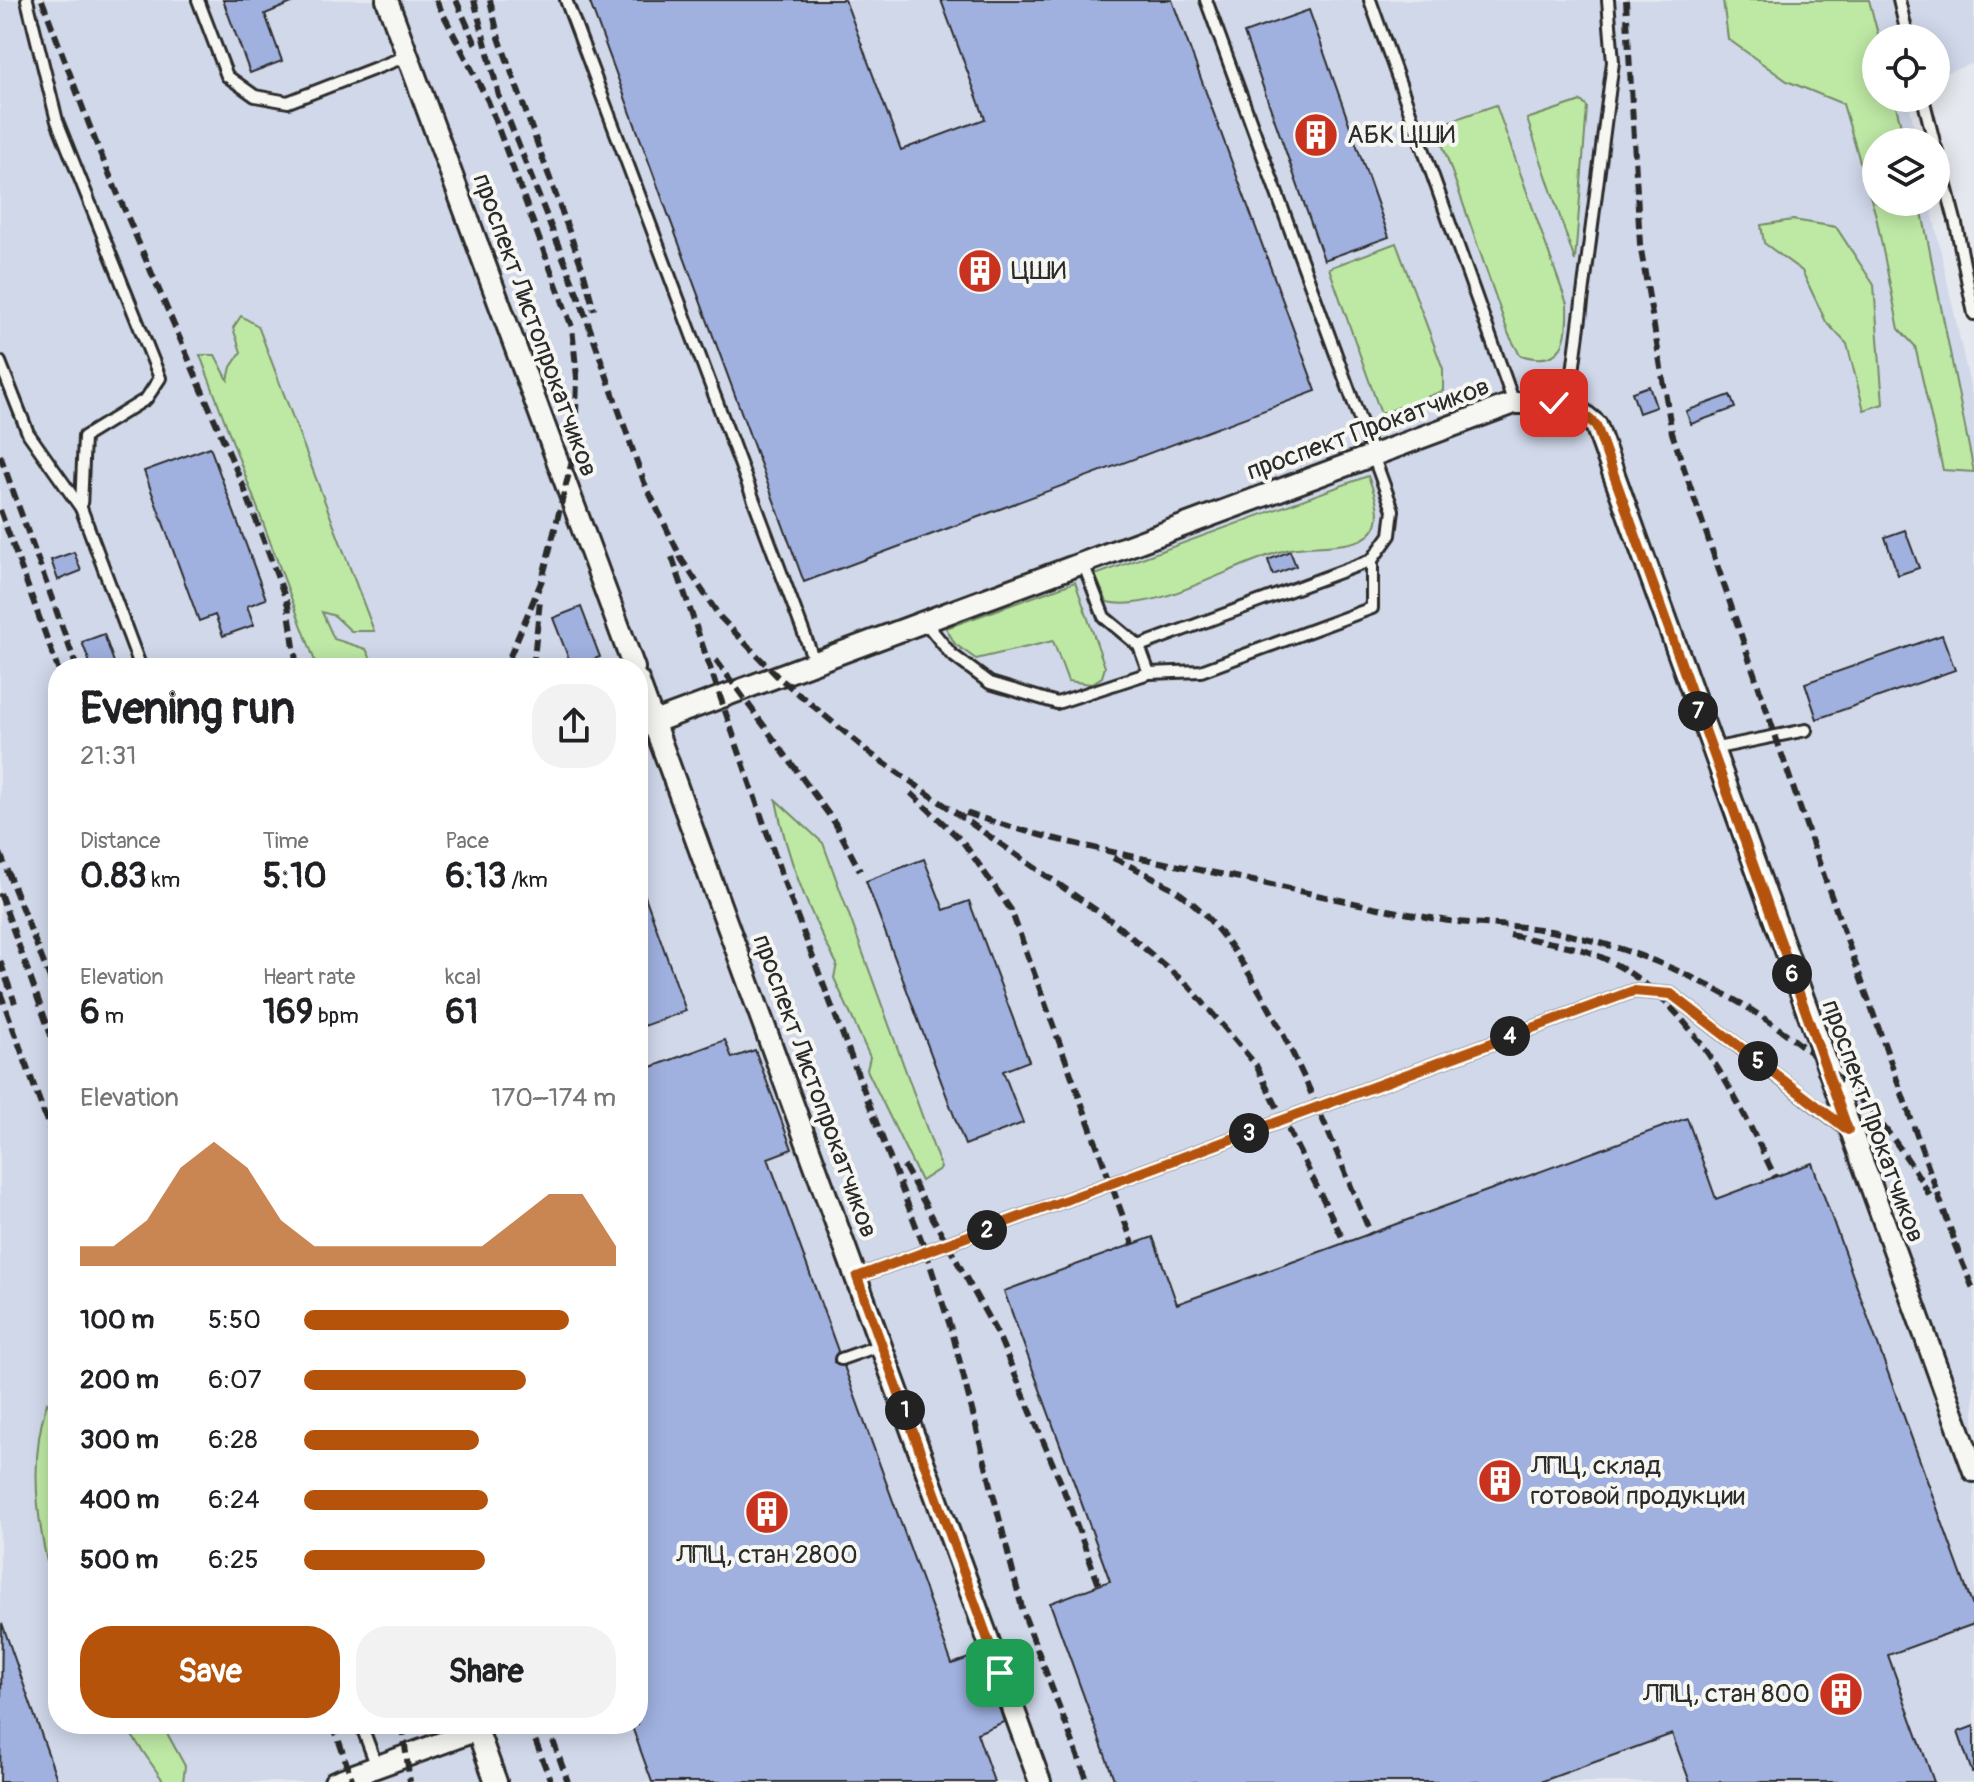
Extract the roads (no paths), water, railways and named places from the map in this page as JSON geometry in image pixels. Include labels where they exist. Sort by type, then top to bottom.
[{"type":"street","name":"проспект Листопрокатчиков","points":[[387,0],[630,658]]},
{"type":"street","name":"проспект Прокатчиков","points":[[648,724],[1514,403],[1569,403],[1596,425],[1848,1130],[1974,1471]]},
{"type":"street","name":"проспект Листопрокатчиков","points":[[648,730],[857,1277],[1040,1782]]},
{"type":"street","points":[[335,1782],[459,1734]]},
{"type":"street","points":[[479,1734],[496,1782]]},
{"type":"lane","points":[[27,0],[57,121],[160,378],[146,399],[84,437],[81,508]]},
{"type":"lane","points":[[198,0],[227,76],[255,96],[288,102],[407,56]]},
{"type":"lane","points":[[566,0],[815,663]]},
{"type":"lane","points":[[1139,646],[1372,560],[1390,535],[1393,510],[1206,0]]},
{"type":"lane","points":[[1370,0],[1514,403]]},
{"type":"lane","points":[[1569,403],[1613,62],[1608,0]]},
{"type":"lane","points":[[1899,0],[1905,24]]},
{"type":"lane","points":[[1950,201],[1974,314]]},
{"type":"lane","points":[[0,362],[28,433],[81,508],[137,658]]},
{"type":"lane","points":[[925,622],[951,654],[990,683],[1057,703],[1149,673],[1201,671],[1372,608],[1372,560]]},
{"type":"lane","points":[[1083,563],[1104,617],[1139,646],[1149,673]]},
{"type":"lane","points":[[1712,749],[1806,730]]},
{"type":"lane","points":[[857,1277],[1633,991],[1671,994],[1848,1130]]},
{"type":"lane","points":[[841,1359],[881,1344]]},
{"type":"lane","points":[[365,1734],[377,1767]]},
{"type":"railway","points":[[42,0],[98,148],[244,488],[288,605],[296,658]]},
{"type":"railway","points":[[436,0],[488,101],[572,327],[577,378],[575,449],[542,580],[509,658]]},
{"type":"railway","points":[[456,0],[477,47]]},
{"type":"railway","points":[[474,0],[499,95],[581,303],[644,482],[682,560],[720,617],[777,676],[871,754],[1113,922],[1189,986],[1256,1065],[1345,1243]]},
{"type":"railway","points":[[490,0],[498,35],[583,270],[594,310]]},
{"type":"railway","points":[[1626,0],[1640,244],[1672,433],[1809,834],[1959,1253]]},
{"type":"railway","points":[[0,455],[73,658]]},
{"type":"railway","points":[[0,510],[54,658]]},
{"type":"railway","points":[[672,557],[784,882],[926,1252],[953,1335],[1023,1612],[1088,1782]]},
{"type":"railway","points":[[534,658],[540,600]]},
{"type":"railway","points":[[716,660],[835,823],[860,871]]},
{"type":"railway","points":[[911,793],[963,842],[1011,910],[1133,1244]]},
{"type":"railway","points":[[966,813],[1097,849],[1455,922],[1539,929],[1599,942],[1658,962],[1714,988],[1767,1020],[1816,1058],[1861,1100],[1900,1148],[1932,1200]]},
{"type":"railway","points":[[0,853],[48,974]]},
{"type":"railway","points":[[1113,858],[1185,897],[1206,916],[1232,948],[1256,985],[1299,1068],[1371,1234]]},
{"type":"railway","points":[[0,893],[48,1027]]},
{"type":"railway","points":[[1510,935],[1594,954],[1627,971],[1656,993],[1704,1048],[1724,1079],[1775,1177]]},
{"type":"railway","points":[[0,961],[15,1003]]},
{"type":"railway","points":[[0,992],[48,1124]]},
{"type":"railway","points":[[904,1166],[999,1337],[1061,1483],[1099,1585]]},
{"type":"railway","points":[[1954,1243],[1974,1291]]},
{"type":"railway","points":[[336,1734],[353,1782]]},
{"type":"railway","points":[[403,1734],[410,1782]]},
{"type":"railway","points":[[533,1734],[551,1782]]},
{"type":"railway","points":[[551,1734],[568,1782]]},
{"type":"place","name":"АБК ЦШИ","points":[[1316,135]]},
{"type":"place","name":"ЦШИ","points":[[980,271]]},
{"type":"place","name":"ЛПЦ, склад готовой продукции","points":[[1500,1481]]},
{"type":"place","name":"ЛПЦ, стан 2800","points":[[767,1512]]},
{"type":"place","name":"ЛПЦ, стан 800","points":[[1841,1694]]}]
